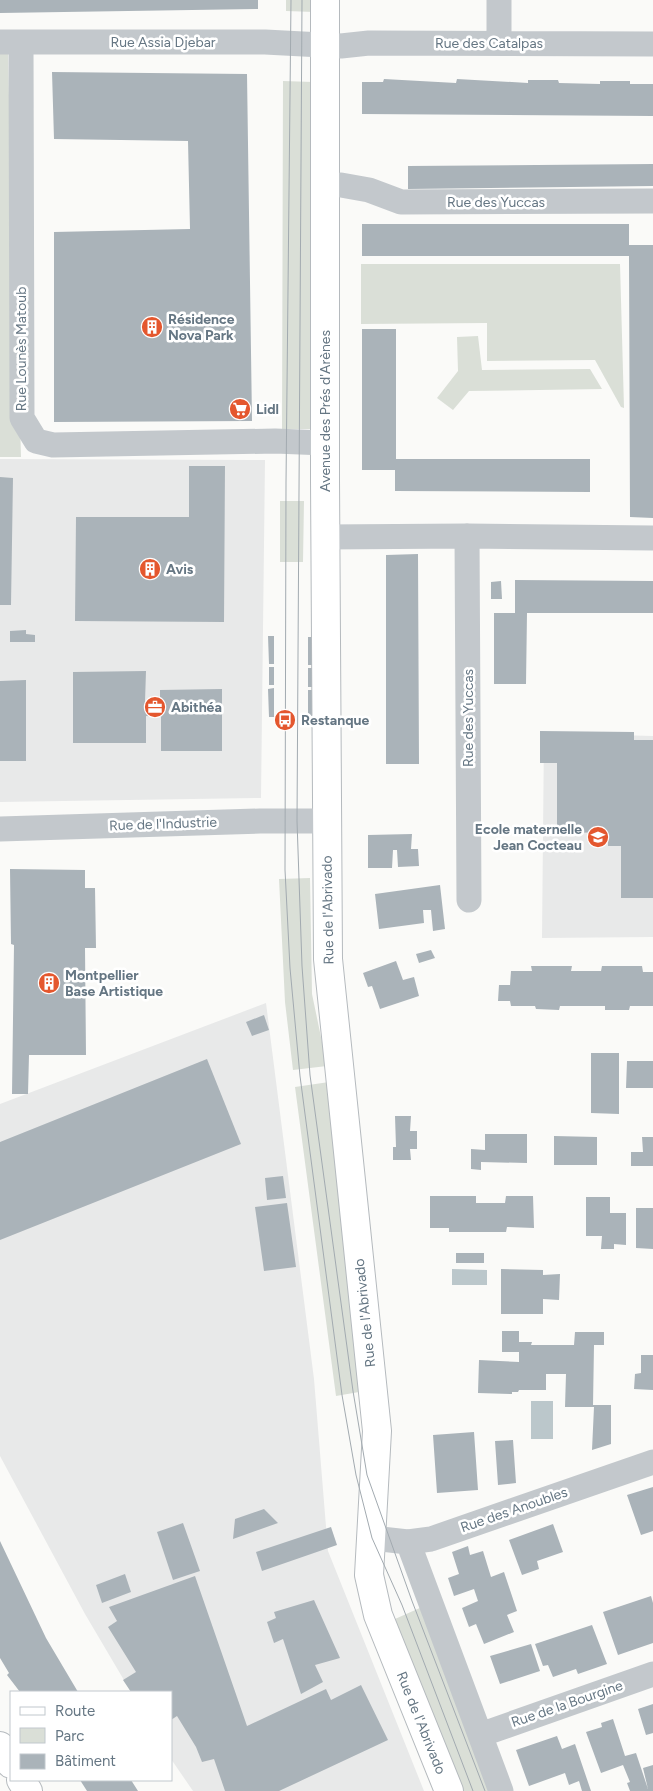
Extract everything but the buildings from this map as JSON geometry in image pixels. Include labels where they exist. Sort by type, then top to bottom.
[{"type":"main road","name":"Avenue des Prés d'Arènes","points":[[326,0],[326,821]]},
{"type":"main road","name":"Rue de l'Abrivado","points":[[326,821],[330,999],[377,1431],[369,1574],[378,1614],[449,1791]]},
{"type":"main road","points":[[0,1746],[10,1762]]},
{"type":"street","points":[[499,0],[499,43]]},
{"type":"street","name":"Rue Assia Djebar","points":[[11,43],[265,42],[326,45]]},
{"type":"street","name":"Rue Lounès Matoub","points":[[11,43],[22,418],[36,441],[53,445],[275,441],[325,443]]},
{"type":"street","name":"Rue des Catalpas","points":[[326,45],[653,44]]},
{"type":"street","name":"Rue des Yuccas","points":[[341,185],[369,190],[401,202],[653,202]]},
{"type":"street","name":"Rue des Yuccas","points":[[467,536],[469,900]]},
{"type":"street","points":[[325,537],[653,538]]},
{"type":"street","name":"Rue de l'Industrie","points":[[0,829],[260,821],[326,821]]},
{"type":"street","name":"Rue des Anoubles","points":[[372,1538],[408,1542],[431,1538],[653,1462]]},
{"type":"street","points":[[408,1542],[501,1791]]},
{"type":"street","name":"Rue de la Bourgine","points":[[480,1735],[653,1674]]},
{"type":"shaded area","points":[[0,459],[265,460],[261,798],[0,802]]},
{"type":"shaded area","name":"Ecole maternelle Jean Cocteau","points":[[544,733],[653,736],[653,937],[542,938]]},
{"type":"shaded area","points":[[266,1003],[314,1379],[328,1551],[424,1791],[193,1791],[172,1760],[172,1691],[130,1691],[85,1614],[0,1456],[0,1104]]},
{"type":"shaded area","points":[[452,1269],[487,1270],[487,1285],[452,1285]]},
{"type":"shaded area","points":[[531,1401],[553,1401],[553,1439],[531,1439]]},
{"type":"green space","points":[[286,0],[314,0],[314,12],[286,11]]},
{"type":"green space","points":[[0,51],[8,53],[11,183],[10,421],[20,422],[21,457],[0,457]]},
{"type":"green space","points":[[283,81],[313,82],[314,429],[282,429]]},
{"type":"green space","points":[[361,264],[620,264],[624,408],[621,407],[595,360],[487,361],[487,323],[361,324]]},
{"type":"green space","points":[[478,336],[482,370],[590,369],[602,389],[469,391],[453,410],[437,398],[458,371],[457,337]]},
{"type":"green space","points":[[280,501],[304,501],[303,562],[280,562]]},
{"type":"green space","points":[[310,878],[312,994],[327,1066],[293,1070],[285,1002],[279,879]]},
{"type":"green space","points":[[329,1082],[359,1392],[336,1396],[295,1087]]},
{"type":"green space","points":[[422,1607],[493,1791],[463,1791],[395,1619]]},
{"type":"tram line","points":[[291,0],[286,483],[285,870],[290,968],[300,1076],[342,1395],[356,1475],[372,1538],[402,1605],[473,1791]]},
{"type":"tram line","points":[[302,0],[297,821],[302,966],[310,1075],[353,1391],[367,1475],[412,1601],[485,1791]]},
{"type":"place","name":"Résidence Nova Park","points":[[152,327]]},
{"type":"place","name":"Lidl","points":[[240,409]]},
{"type":"place","name":"Avis","points":[[150,569]]},
{"type":"place","name":"Abithéa","points":[[155,707]]},
{"type":"place","name":"Restanque","points":[[285,720]]},
{"type":"place","name":"Ecole maternelle Jean Cocteau","points":[[598,837]]},
{"type":"place","name":"Montpellier Base Artistique","points":[[49,983]]}]
